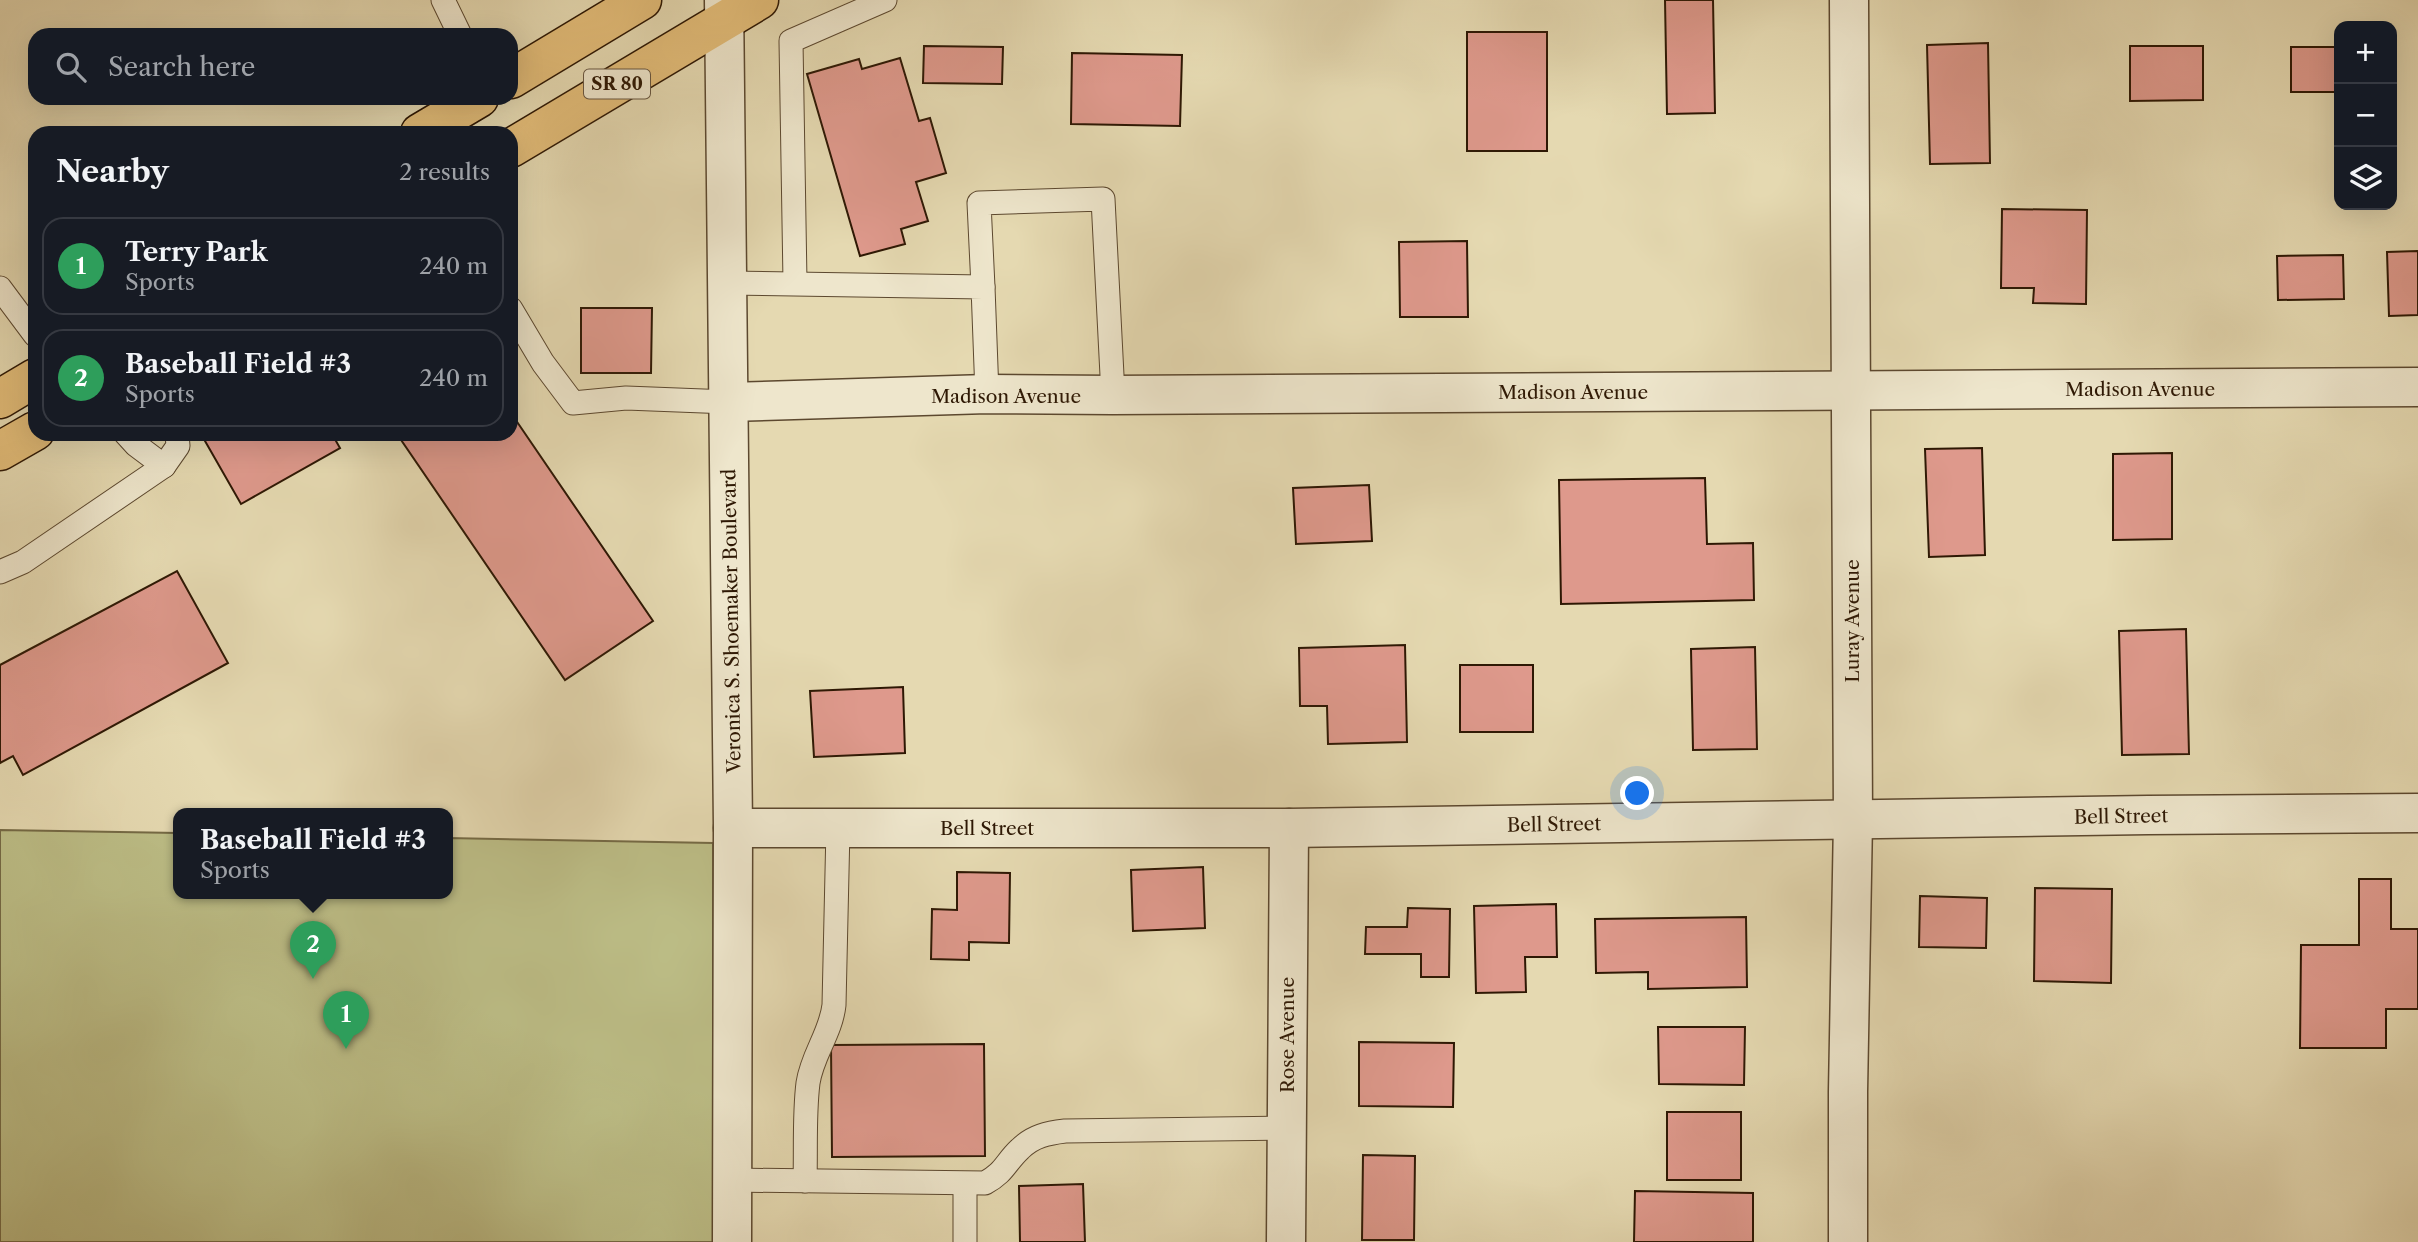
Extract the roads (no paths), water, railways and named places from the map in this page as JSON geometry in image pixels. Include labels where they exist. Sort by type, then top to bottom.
[{"type":"main road","points":[[518,75],[642,0]]},
{"type":"main road","name":"SR 80","points":[[518,143],[724,10],[759,0]]},
{"type":"main road","points":[[432,126],[467,105]]},
{"type":"main road","points":[[0,384],[28,367]]},
{"type":"main road","points":[[0,399],[28,382]]},
{"type":"main road","points":[[0,451],[28,434]]},
{"type":"street","name":"Luray Avenue","points":[[1849,0],[1853,820],[1848,1092],[1849,1242]]},
{"type":"street","name":"Veronica S. Shoemaker Boulevard","points":[[724,10],[733,828],[732,1242]]},
{"type":"street","name":"Madison Avenue","points":[[729,402],[987,394],[1113,396],[2418,387]]},
{"type":"street","name":"Bell Street","points":[[733,828],[1289,828],[2148,815],[2418,814]]},
{"type":"street","name":"Rose Avenue","points":[[1286,1242],[1289,828]]},
{"type":"lane","points":[[443,0],[457,28]]},
{"type":"lane","points":[[795,282],[791,41],[885,0]]},
{"type":"lane","points":[[987,394],[979,203],[1103,199],[1113,396]]},
{"type":"lane","points":[[727,283],[983,287]]},
{"type":"lane","points":[[0,288],[28,326]]},
{"type":"lane","points":[[518,321],[543,363],[573,403],[626,398],[729,402]]},
{"type":"lane","points":[[132,441],[164,466]]},
{"type":"lane","points":[[0,572],[23,562],[164,466],[178,446],[178,441]]},
{"type":"lane","points":[[805,1181],[808,1082],[813,1063],[831,1024],[834,1005],[838,828]]},
{"type":"lane","points":[[732,1180],[985,1183],[1005,1169],[1019,1149],[1046,1133],[1287,1128]]},
{"type":"lane","points":[[965,1184],[965,1242]]},
{"type":"place","name":"Baseball Field #3","points":[[313,979]]},
{"type":"place","name":"Terry Park","points":[[346,1049]]}]
